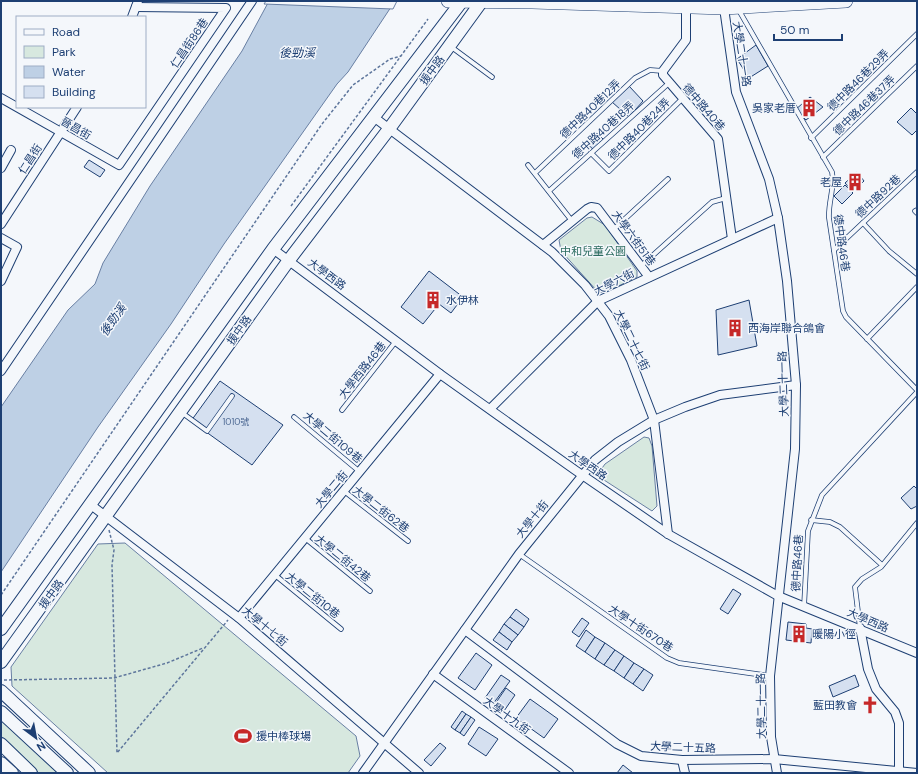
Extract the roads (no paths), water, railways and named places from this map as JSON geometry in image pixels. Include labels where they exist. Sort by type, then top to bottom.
[{"type":"main road","points":[[448,1],[686,4],[846,1]]},
{"type":"street","points":[[1,371],[252,1]]},
{"type":"street","name":"援中路","points":[[1,629],[273,249],[462,1]]},
{"type":"street","name":"援中路","points":[[1,662],[289,260],[389,129],[482,2]]},
{"type":"street","points":[[132,16],[137,4]]},
{"type":"street","name":"仁昌街86巷","points":[[119,165],[226,8],[137,4]]},
{"type":"street","points":[[663,71],[686,40],[686,4]]},
{"type":"street","name":"大學二十一路","points":[[729,4],[736,92],[769,179],[778,218],[787,281],[796,385],[795,449],[770,676],[772,737],[777,773]]},
{"type":"street","name":"德中路40巷","points":[[663,71],[663,75],[669,84],[718,139],[732,238]]},
{"type":"street","name":"晉昌街","points":[[1,98],[16,107]]},
{"type":"street","name":"晉昌街","points":[[18,108],[119,165]]},
{"type":"street","name":"仁昌街","points":[[1,224],[76,108]]},
{"type":"street","name":"大學二十七街","points":[[374,118],[543,245],[585,285],[609,316],[631,360],[654,420],[658,441],[668,534]]},
{"type":"street","points":[[1,168],[11,150]]},
{"type":"street","name":"大學六街51巷","points":[[543,245],[591,207],[597,208],[649,277]]},
{"type":"street","name":"大學六街","points":[[490,409],[598,301],[778,218]]},
{"type":"street","points":[[1,238],[17,247],[1,280]]},
{"type":"street","name":"大學西路","points":[[273,249],[440,374],[668,534],[778,596],[860,628],[917,653]]},
{"type":"street","name":"大學二街","points":[[236,616],[274,575],[440,374]]},
{"type":"street","name":"大學十街","points":[[363,773],[519,554],[595,460],[618,442],[654,420],[720,395],[796,385]]},
{"type":"street","name":"大學十七街","points":[[91,505],[236,616],[419,773]]},
{"type":"street","points":[[860,628],[868,669],[876,689],[895,712],[899,723],[899,770]]},
{"type":"street","name":"大學二十五路","points":[[464,630],[617,744],[641,756],[682,760],[774,759],[917,772]]},
{"type":"street","name":"大學十九街","points":[[433,674],[569,773]]},
{"type":"street","points":[[1,691],[89,773]]},
{"type":"street","points":[[1,712],[67,773]]},
{"type":"street","points":[[1,744],[31,773]]},
{"type":"street","points":[[682,760],[685,773]]},
{"type":"street","points":[[1,763],[12,773]]},
{"type":"lane","name":"德中路46巷","points":[[729,4],[832,172],[834,181],[828,208],[843,311],[846,317],[917,391],[822,495],[808,531],[804,607]]},
{"type":"lane","name":"德中路46巷29弄","points":[[811,138],[917,34]]},
{"type":"lane","points":[[450,46],[492,77]]},
{"type":"lane","name":"德中路46巷37弄","points":[[823,157],[917,66]]},
{"type":"lane","name":"德中路40巷12弄","points":[[535,173],[635,78],[650,70],[663,71]]},
{"type":"lane","name":"德中路40巷18弄","points":[[549,191],[669,84]]},
{"type":"lane","name":"德中路40巷24弄","points":[[592,153],[609,171],[682,98]]},
{"type":"lane","points":[[528,165],[572,221]]},
{"type":"lane","name":"德中路92巷","points":[[834,250],[917,172]]},
{"type":"lane","points":[[614,229],[668,180]]},
{"type":"lane","points":[[640,266],[712,202],[726,198]]},
{"type":"lane","points":[[917,210],[915,212],[917,213]]},
{"type":"lane","points":[[862,223],[881,243],[917,274]]},
{"type":"lane","points":[[867,339],[917,288]]},
{"type":"lane","name":"大學西路46巷","points":[[342,410],[396,341]]},
{"type":"lane","points":[[181,412],[207,431],[232,396]]},
{"type":"lane","name":"大學二街109巷","points":[[294,417],[360,472]]},
{"type":"lane","name":"大學二街62巷","points":[[344,491],[408,541]]},
{"type":"lane","points":[[812,520],[835,524],[882,565]]},
{"type":"lane","points":[[860,628],[855,587],[862,579],[877,570],[882,565],[917,523]]},
{"type":"lane","name":"大學二街42巷","points":[[305,538],[370,591]]},
{"type":"lane","name":"大學十街670巷","points":[[519,554],[667,658],[679,663],[770,676]]},
{"type":"lane","name":"大學二街10巷","points":[[274,575],[341,630]]},
{"type":"water","name":"後勁溪","points":[[269,1],[395,1],[348,72],[337,84],[224,244],[171,324],[98,427],[1,572],[1,407],[68,310],[95,284],[103,263],[150,186],[242,51]]},
{"type":"place","name":"吳家老厝","points":[[809,108]]},
{"type":"place","name":"老屋","points":[[855,182]]},
{"type":"place","name":"水伊林","points":[[433,300]]},
{"type":"place","name":"西海岸聯合鴿會","points":[[735,328]]},
{"type":"place","name":"暖陽小徑","points":[[799,634]]},
{"type":"place","name":"藍田教會","points":[[870,705]]},
{"type":"place","name":"援中棒球場","points":[[243,736]]},
{"type":"park label","name":"中和兒童公園","points":[[593,251]]}]
